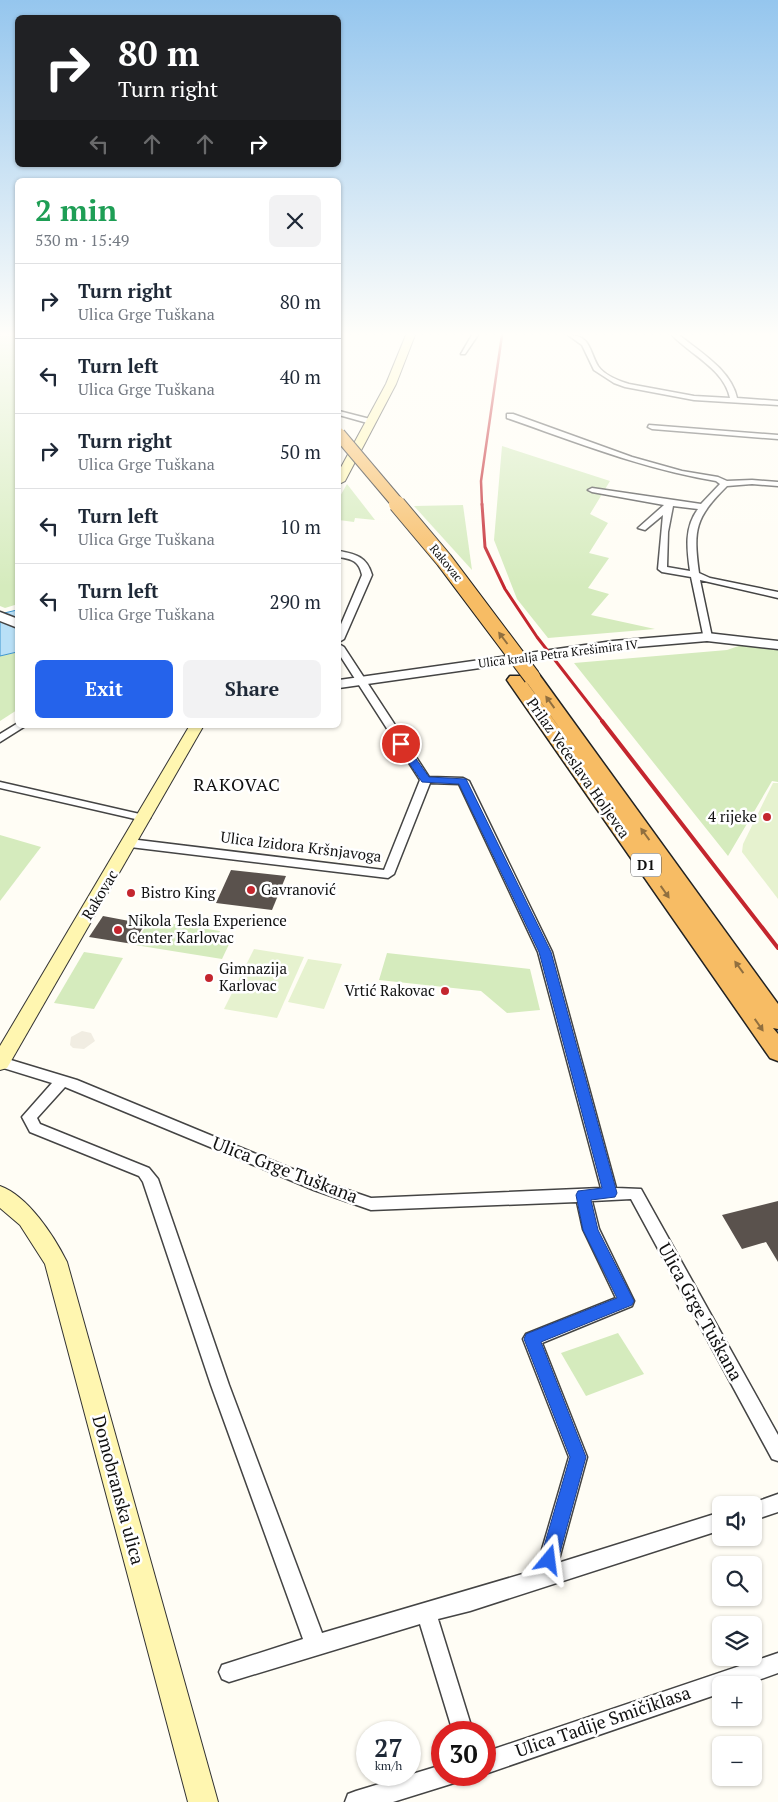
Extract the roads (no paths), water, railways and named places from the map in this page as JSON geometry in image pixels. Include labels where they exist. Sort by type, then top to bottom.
[{"type":"highway","name":"Rakovac","points":[[341,436],[444,560],[524,679]]},
{"type":"highway","name":"Rakovac","points":[[341,450],[524,679]]},
{"type":"highway","name":"Prilaz Većeslava Holjevca","points":[[524,679],[778,1020]]},
{"type":"highway","name":"Prilaz Većeslava Holjevca","points":[[524,679],[778,1052]]},
{"type":"main road","points":[[341,477],[373,419]]},
{"type":"main road","name":"Rakovac","points":[[0,1063],[130,843],[195,728]]},
{"type":"main road","name":"Domobranska ulica","points":[[0,1195],[28,1219],[56,1262],[203,1802]]},
{"type":"street","points":[[361,419],[371,422]]},
{"type":"street","points":[[518,419],[629,460],[718,479],[725,484],[752,482],[778,484]]},
{"type":"street","points":[[652,427],[778,437]]},
{"type":"street","points":[[707,637],[696,575],[692,541],[693,524],[702,507],[725,484]]},
{"type":"street","points":[[592,490],[668,504],[702,507]]},
{"type":"street","points":[[642,528],[668,504]]},
{"type":"street","points":[[668,504],[662,570],[696,575],[706,580],[778,595]]},
{"type":"street","points":[[341,554],[356,557],[366,566],[367,576],[341,634]]},
{"type":"street","points":[[0,616],[15,623]]},
{"type":"street","name":"Ulica kralja Petra Krešimira IV","points":[[341,684],[613,645],[707,637],[778,645]]},
{"type":"street","points":[[341,651],[409,758],[426,780],[463,781],[545,952],[610,1193]]},
{"type":"street","points":[[0,739],[17,728]]},
{"type":"street","name":"Ulica Izidora Kršnjavoga","points":[[130,843],[388,874],[426,780]]},
{"type":"street","points":[[0,785],[144,818]]},
{"type":"street","name":"Ulica Grge Tuškana","points":[[0,1063],[62,1081],[319,1186],[372,1204],[635,1193],[778,1453]]},
{"type":"street","points":[[62,1081],[29,1118],[35,1128],[144,1172],[150,1179],[220,1384],[316,1645]]},
{"type":"street","points":[[544,1577],[578,1457],[532,1339],[626,1301],[591,1230],[583,1195]]},
{"type":"street","points":[[762,1508],[778,1503]]},
{"type":"street","points":[[229,1672],[426,1612],[470,1601],[712,1524]]},
{"type":"street","points":[[426,1612],[460,1721]]},
{"type":"street","name":"Ulica Tadije Smičiklasa","points":[[496,1759],[778,1662]]},
{"type":"street","points":[[356,1802],[431,1780]]},
{"type":"water","points":[[15,610],[15,652],[0,656],[0,614]]},
{"type":"railway","points":[[482,505],[481,481],[490,419]]},
{"type":"railway","points":[[482,504],[485,547],[505,589],[537,637],[603,722]]},
{"type":"railway","points":[[602,721],[778,948]]},
{"type":"place","name":"4 rijeke","points":[[767,817]]},
{"type":"place","name":"Gavranović","points":[[251,890]]},
{"type":"place","name":"Bistro King","points":[[131,893]]},
{"type":"place","name":"Nikola Tesla Experience Center Karlovac","points":[[118,930]]},
{"type":"place","name":"Gimnazija Karlovac","points":[[209,978]]},
{"type":"place","name":"Vrtić Rakovac","points":[[445,991]]},
{"type":"district","name":"RAKOVAC","points":[[237,785]]}]
